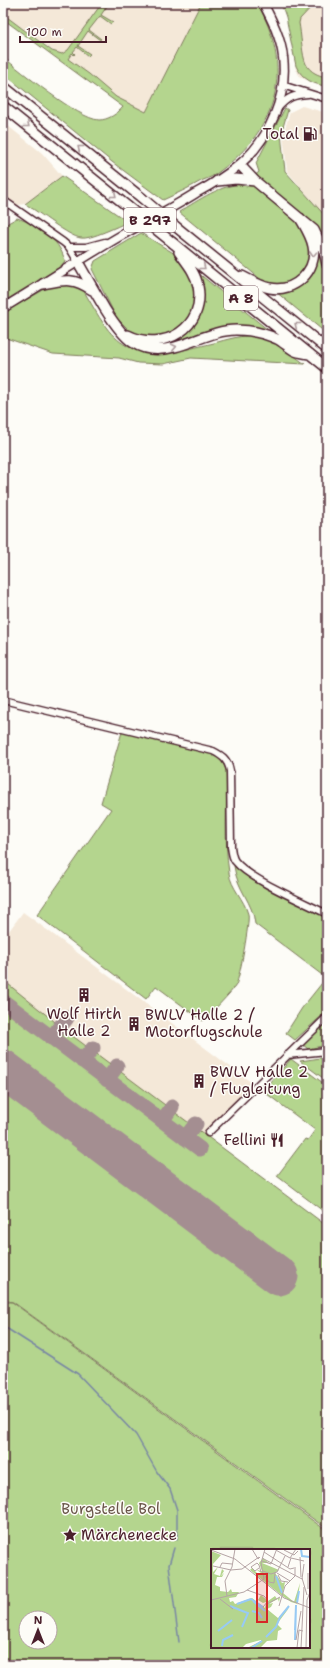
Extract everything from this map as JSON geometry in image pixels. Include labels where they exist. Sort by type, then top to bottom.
[{"type":"highway","name":"A 8","points":[[3,86],[327,349]]},
{"type":"highway","name":"A 8","points":[[3,106],[327,368]]},
{"type":"highway","points":[[240,165],[255,181],[308,224],[318,237],[324,251],[327,264]]},
{"type":"highway","points":[[217,181],[236,179],[255,181]]},
{"type":"highway","points":[[230,270],[271,288],[289,287],[298,282],[308,270],[314,254],[311,238],[300,218]]},
{"type":"highway","points":[[116,326],[124,333],[136,338],[150,342],[159,342],[177,335],[190,322],[196,313],[199,301],[198,285],[191,268],[173,243]]},
{"type":"highway","points":[[78,262],[93,290],[116,326],[129,341],[147,348],[174,348],[221,332],[248,330],[278,340],[295,351],[310,354]]},
{"type":"highway","points":[[43,284],[74,280],[93,290]]},
{"type":"main road","points":[[240,165],[260,142],[268,130],[277,109],[282,85],[284,65],[281,47],[274,24],[263,3]]},
{"type":"main road","name":"B 297","points":[[3,308],[115,239],[217,181],[240,165]]},
{"type":"street","points":[[282,85],[327,99]]},
{"type":"street","points":[[277,109],[285,100],[293,96],[310,94]]},
{"type":"street","points":[[3,200],[69,247],[78,262]]},
{"type":"street","points":[[69,247],[94,246],[115,239]]},
{"type":"street","points":[[3,700],[212,751],[221,755],[228,762],[230,771],[232,856],[236,862],[258,879],[327,914]]},
{"type":"street","points":[[208,1133],[327,1017]]},
{"type":"street","points":[[287,1055],[327,1051]]},
{"type":"shaded area","points":[[3,3],[201,3],[146,112],[116,97],[3,14]]},
{"type":"shaded area","points":[[299,3],[327,3],[327,86],[320,86],[300,77],[296,70],[290,26]]},
{"type":"shaded area","points":[[302,106],[327,113],[327,219],[287,171],[283,135],[290,112]]},
{"type":"shaded area","points":[[3,122],[42,153],[62,176],[25,204],[17,205],[3,195]]},
{"type":"shaded area","points":[[23,912],[252,1083],[203,1135],[3,1294],[3,939]]},
{"type":"green space","points":[[102,3],[109,3],[101,15],[113,22],[111,24],[100,16],[89,30],[101,39],[100,40],[88,31],[78,46],[90,54],[88,56],[77,47],[73,52],[75,54],[74,55],[72,53],[68,59],[89,74],[116,97],[146,112],[201,3],[257,3],[268,27],[275,50],[277,73],[274,95],[267,116],[256,135],[240,154],[216,174],[163,200],[112,162],[3,73],[3,57],[36,83],[78,112],[90,118],[99,120],[109,118],[115,114],[123,107],[3,19],[3,14],[52,51],[62,54],[68,50]]},
{"type":"green space","points":[[281,3],[315,3],[300,19],[299,23],[306,64],[315,73],[327,77],[327,86],[313,83],[305,78],[296,66],[286,17]]},
{"type":"green space","points":[[285,108],[288,110],[281,134],[285,171],[327,218],[327,334],[179,212],[219,190],[245,184],[259,172],[256,163]]},
{"type":"green space","points":[[62,176],[128,222],[97,235],[81,238],[61,229],[25,204]]},
{"type":"green space","points":[[17,218],[33,224],[53,239],[65,261],[60,267],[3,302],[3,229],[8,223]]},
{"type":"green space","points":[[141,233],[175,254],[185,265],[196,290],[192,313],[179,330],[163,337],[146,337],[131,332],[116,317],[92,269],[95,261]]},
{"type":"green space","points":[[197,272],[268,331],[190,339],[164,346],[154,346],[152,343],[194,321]]},
{"type":"green space","points":[[63,283],[82,288],[106,327],[117,339],[129,347],[142,352],[170,352],[235,338],[256,336],[276,344],[305,364],[191,358],[163,364],[138,363],[119,358],[53,354],[3,337],[3,313],[45,289]]},
{"type":"green space","points":[[122,732],[210,752],[221,760],[227,772],[227,861],[232,884],[244,903],[248,914],[248,927],[236,985],[226,998],[203,1021],[156,986],[146,999],[37,915],[111,809],[101,803]]},
{"type":"green space","points":[[234,866],[267,888],[327,918],[327,1011],[295,1040],[286,1033],[302,1008],[326,978],[255,924],[254,916],[238,882]]},
{"type":"green space","points":[[3,980],[70,1034],[327,1226],[327,1529],[13,1302],[3,1300]]},
{"type":"green space","points":[[327,1021],[327,1045],[308,1049],[302,1044]]},
{"type":"green space","points":[[327,1057],[327,1081],[300,1061]]},
{"type":"green space","points":[[291,1059],[327,1086],[327,1214],[277,1176],[305,1139],[308,1140],[315,1130],[263,1091]]},
{"type":"green space","name":"Burgstelle Bol","points":[[3,1302],[12,1302],[327,1531],[327,1665],[3,1665]]},
{"type":"waterway","points":[[3,1328],[6,1328],[78,1374],[136,1435],[157,1472],[170,1489],[177,1510],[177,1539]]},
{"type":"waterway","points":[[174,1548],[169,1565],[179,1642]]},
{"type":"taxiway","points":[[3,1001],[200,1149]]},
{"type":"taxiway","points":[[51,1038],[67,1018]]},
{"type":"taxiway","points":[[82,1061],[93,1048]]},
{"type":"taxiway","points":[[107,1080],[117,1066]]},
{"type":"taxiway","points":[[162,1121],[172,1107]]},
{"type":"taxiway","points":[[185,1138],[196,1124]]},
{"type":"runway","points":[[3,1069],[279,1276]]},
{"type":"place","name":"Total","points":[[310,134]]},
{"type":"place","name":"Wolf Hirth Halle 2","points":[[84,995]]},
{"type":"place","name":"BWLV Halle 2 / Motorflugschule","points":[[134,1024]]},
{"type":"place","name":"BWLV Halle 2 / Flugleitung","points":[[199,1081]]},
{"type":"place","name":"Fellini","points":[[277,1140]]},
{"type":"place","name":"Märchenecke","points":[[70,1535]]}]
